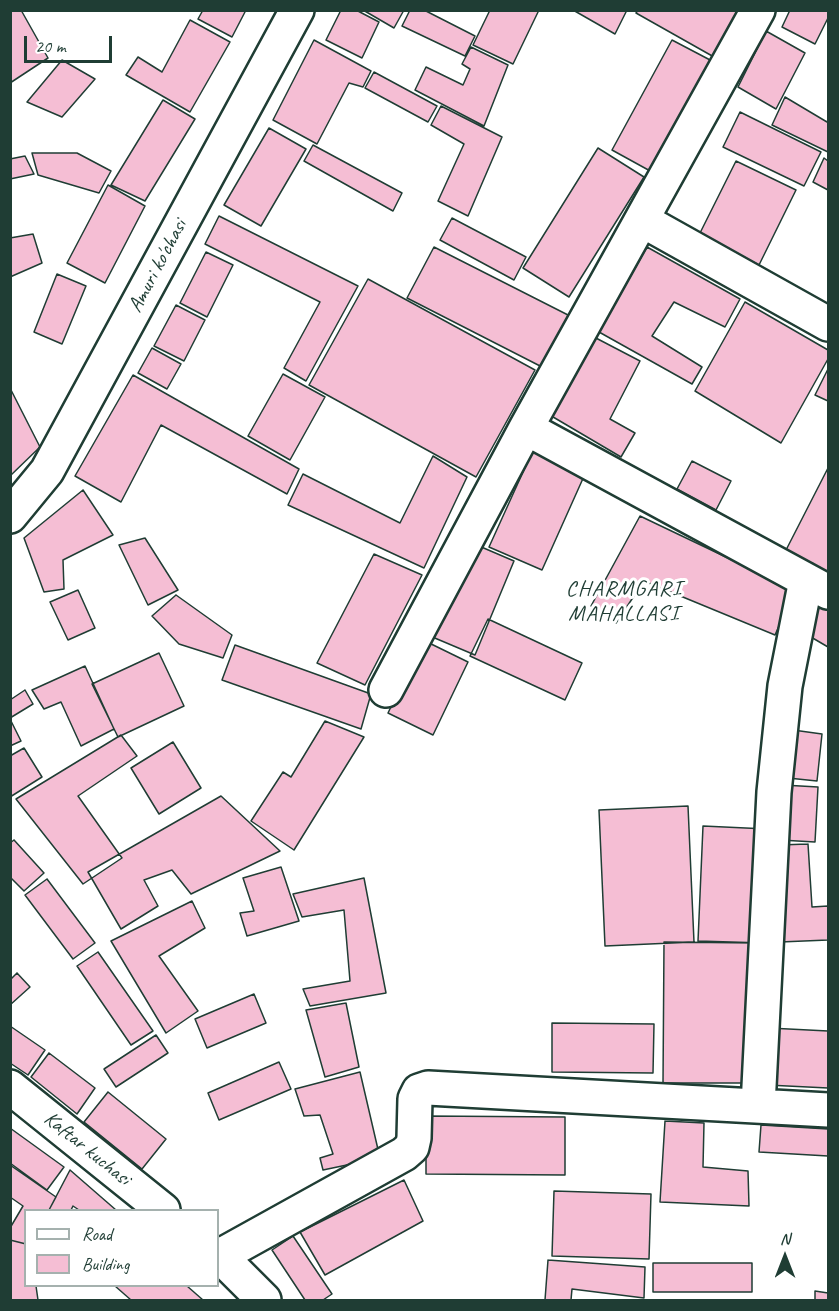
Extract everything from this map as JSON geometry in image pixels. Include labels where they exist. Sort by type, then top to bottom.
[{"type":"street","name":"Amuri ko'chasi","points":[[10,516],[47,471],[297,10]]},
{"type":"street","points":[[386,690],[526,428],[758,10]]},
{"type":"street","points":[[642,220],[828,324]]},
{"type":"street","points":[[526,428],[817,586],[785,686],[774,792],[758,1107]]},
{"type":"street","name":"Kaftar kuchasi","points":[[10,1087],[162,1209]]},
{"type":"street","points":[[264,1300],[219,1255],[404,1154],[412,1147],[415,1099],[419,1091],[428,1088],[828,1110]]},
{"type":"building","points":[[10,10],[21,10],[48,58],[10,83]]},
{"type":"building","points":[[203,10],[246,10],[232,37],[198,19]]},
{"type":"building","points":[[341,10],[356,10],[379,22],[362,58],[326,40]]},
{"type":"building","points":[[363,10],[404,10],[394,28]]},
{"type":"building","points":[[410,10],[424,10],[475,36],[465,56],[402,26]]},
{"type":"building","points":[[490,10],[539,10],[513,64],[473,45]]},
{"type":"building","points":[[573,10],[627,10],[615,34]]},
{"type":"building","points":[[638,10],[741,10],[714,57],[636,13]]},
{"type":"building","points":[[790,10],[828,10],[828,18],[815,44],[782,27]]},
{"type":"building","points":[[190,20],[230,42],[190,112],[126,75],[138,57],[162,72]]},
{"type":"building","points":[[766,31],[805,53],[776,109],[738,87]]},
{"type":"building","points":[[314,40],[371,71],[363,87],[349,83],[317,144],[273,120]]},
{"type":"building","points":[[672,40],[712,61],[652,172],[612,150]]},
{"type":"building","points":[[471,47],[508,65],[484,126],[415,90],[426,67],[463,85],[470,69],[462,64]]},
{"type":"building","points":[[62,60],[95,79],[62,117],[27,102]]},
{"type":"building","points":[[374,72],[437,106],[428,122],[365,88]]},
{"type":"building","points":[[785,97],[827,122],[828,120],[828,152],[772,125]]},
{"type":"building","points":[[163,100],[195,119],[145,201],[111,185]]},
{"type":"building","points":[[441,106],[502,137],[468,216],[438,201],[464,144],[431,125]]},
{"type":"building","points":[[740,112],[821,152],[804,186],[723,147]]},
{"type":"building","points":[[269,128],[306,149],[261,226],[224,205]]},
{"type":"building","points":[[313,145],[402,193],[393,211],[304,161]]},
{"type":"building","points":[[598,148],[644,177],[569,297],[523,268]]},
{"type":"building","points":[[32,153],[77,153],[111,171],[99,193],[38,175]]},
{"type":"building","points":[[25,156],[34,174],[10,179],[10,159]]},
{"type":"building","points":[[824,158],[828,161],[828,190],[813,182]]},
{"type":"building","points":[[736,161],[796,190],[759,265],[699,235]]},
{"type":"building","points":[[108,185],[145,206],[105,283],[67,263]]},
{"type":"building","points":[[219,216],[358,286],[306,381],[284,368],[320,302],[205,244]]},
{"type":"building","points":[[452,218],[526,257],[514,280],[440,240]]},
{"type":"building","points":[[33,234],[42,263],[10,277],[10,238]]},
{"type":"building","points":[[434,247],[570,316],[544,368],[407,298]]},
{"type":"building","points":[[647,247],[740,299],[725,327],[674,302],[652,336],[702,367],[692,384],[599,332]]},
{"type":"building","points":[[206,252],[233,265],[207,317],[180,303]]},
{"type":"building","points":[[57,274],[86,286],[62,344],[34,332]]},
{"type":"building","points":[[368,279],[535,370],[476,477],[309,385]]},
{"type":"building","points":[[745,302],[828,350],[828,359],[781,443],[695,391]]},
{"type":"building","points":[[176,305],[205,320],[184,361],[154,346]]},
{"type":"building","points":[[594,337],[640,361],[610,419],[635,433],[621,457],[548,414]]},
{"type":"building","points":[[152,348],[181,364],[167,389],[138,373]]},
{"type":"building","points":[[828,369],[828,401],[815,395]]},
{"type":"building","points":[[283,374],[325,397],[290,460],[248,436]]},
{"type":"building","points":[[133,375],[299,469],[287,494],[161,425],[121,502],[75,476]]},
{"type":"building","points":[[10,388],[40,447],[10,476]]},
{"type":"building","points":[[533,450],[585,474],[542,570],[489,547]]},
{"type":"building","points":[[433,456],[467,477],[424,568],[288,505],[303,474],[400,523]]},
{"type":"building","points":[[692,461],[731,481],[716,510],[677,489]]},
{"type":"building","points":[[828,468],[828,574],[785,552]]},
{"type":"building","points":[[83,490],[113,535],[63,560],[64,589],[44,592],[24,538]]},
{"type":"building","points":[[640,516],[795,590],[775,635],[644,581],[616,623],[591,606]]},
{"type":"building","points":[[145,538],[178,590],[148,605],[119,545]]},
{"type":"building","points":[[479,546],[514,561],[475,655],[430,636]]},
{"type":"building","points":[[374,554],[422,575],[365,685],[317,663]]},
{"type":"building","points":[[78,590],[95,628],[68,640],[50,602]]},
{"type":"building","points":[[176,595],[232,635],[223,658],[179,644],[152,616]]},
{"type":"building","points":[[814,602],[828,610],[828,647],[799,630]]},
{"type":"building","points":[[488,619],[582,663],[565,700],[470,656]]},
{"type":"building","points":[[423,640],[468,662],[433,735],[388,713]]},
{"type":"building","points":[[235,645],[371,694],[361,729],[222,680]]},
{"type":"building","points":[[159,653],[184,706],[118,737],[92,684]]},
{"type":"building","points":[[85,666],[114,729],[81,746],[61,702],[44,709],[32,690]]},
{"type":"building","points":[[25,690],[33,704],[10,718],[10,700]]},
{"type":"building","points":[[10,719],[21,741],[10,746]]},
{"type":"building","points":[[325,721],[364,737],[294,850],[251,821],[283,772],[291,777]]},
{"type":"building","points":[[793,730],[822,734],[817,781],[788,778]]},
{"type":"building","points":[[121,735],[137,756],[78,796],[122,858],[83,884],[16,799]]},
{"type":"building","points":[[173,742],[201,788],[159,814],[131,768]]},
{"type":"building","points":[[24,748],[42,777],[10,797],[10,756]]},
{"type":"building","points":[[783,785],[818,787],[815,842],[780,840]]},
{"type":"building","points":[[221,796],[280,851],[191,894],[172,870],[144,880],[158,906],[121,929],[88,872]]},
{"type":"building","points":[[688,806],[694,942],[605,946],[599,810]]},
{"type":"building","points":[[703,826],[767,829],[764,943],[698,941]]},
{"type":"building","points":[[14,840],[44,873],[24,891],[10,877],[10,843]]},
{"type":"building","points":[[808,844],[812,907],[828,906],[828,940],[780,942],[779,845]]},
{"type":"building","points":[[281,867],[299,921],[247,936],[240,913],[254,911],[243,878]]},
{"type":"building","points":[[364,878],[386,993],[310,1006],[303,989],[350,981],[344,910],[302,917],[293,894]]},
{"type":"building","points":[[47,879],[95,943],[73,959],[25,895]]},
{"type":"building","points":[[192,901],[205,928],[159,956],[198,1011],[166,1033],[111,941]]},
{"type":"building","points":[[664,942],[757,943],[756,1083],[663,1083]]},
{"type":"building","points":[[98,952],[153,1031],[131,1045],[77,966]]},
{"type":"building","points":[[17,973],[30,987],[10,1005],[10,980]]},
{"type":"building","points":[[254,994],[266,1023],[207,1048],[195,1019]]},
{"type":"building","points":[[346,1003],[359,1067],[325,1077],[306,1010]]},
{"type":"building","points":[[552,1023],[654,1024],[653,1073],[552,1072]]},
{"type":"building","points":[[10,1026],[45,1050],[28,1075],[10,1063]]},
{"type":"building","points":[[769,1028],[828,1031],[828,1088],[767,1085]]},
{"type":"building","points":[[156,1035],[168,1053],[116,1087],[104,1069]]},
{"type":"building","points":[[49,1053],[95,1088],[77,1114],[31,1077]]},
{"type":"building","points":[[279,1062],[291,1089],[219,1120],[208,1093]]},
{"type":"building","points":[[360,1072],[380,1158],[323,1170],[320,1158],[333,1154],[320,1115],[304,1116],[295,1089]]},
{"type":"building","points":[[108,1092],[166,1139],[142,1169],[84,1122]]},
{"type":"building","points":[[426,1116],[565,1117],[565,1175],[426,1174]]},
{"type":"building","points":[[665,1121],[704,1123],[703,1167],[748,1171],[749,1206],[660,1202]]},
{"type":"building","points":[[761,1125],[828,1129],[828,1156],[759,1152]]},
{"type":"building","points":[[10,1128],[64,1167],[47,1190],[10,1163]]},
{"type":"building","points":[[10,1165],[56,1197],[50,1209],[24,1209],[24,1244],[10,1240],[10,1228],[23,1206],[10,1197]]},
{"type":"building","points":[[70,1170],[115,1209],[78,1209],[73,1206],[72,1209],[50,1209]]},
{"type":"building","points":[[404,1180],[423,1221],[325,1275],[300,1232]]},
{"type":"building","points":[[554,1191],[651,1194],[649,1259],[552,1256]]},
{"type":"building","points":[[293,1236],[332,1294],[323,1300],[305,1300],[272,1250]]},
{"type":"building","points":[[10,1240],[24,1244],[24,1287],[36,1287],[38,1300],[10,1300]]},
{"type":"building","points":[[548,1260],[645,1267],[644,1298],[572,1289],[571,1300],[545,1300]]},
{"type":"building","points":[[653,1263],[752,1263],[752,1292],[653,1292]]},
{"type":"building","points":[[116,1287],[188,1287],[203,1300],[131,1300]]},
{"type":"building","points":[[815,1291],[828,1293],[828,1300],[815,1300]]},
{"type":"district","name":"CHARMGARI MAHALLASI","points":[[624,602]]}]
